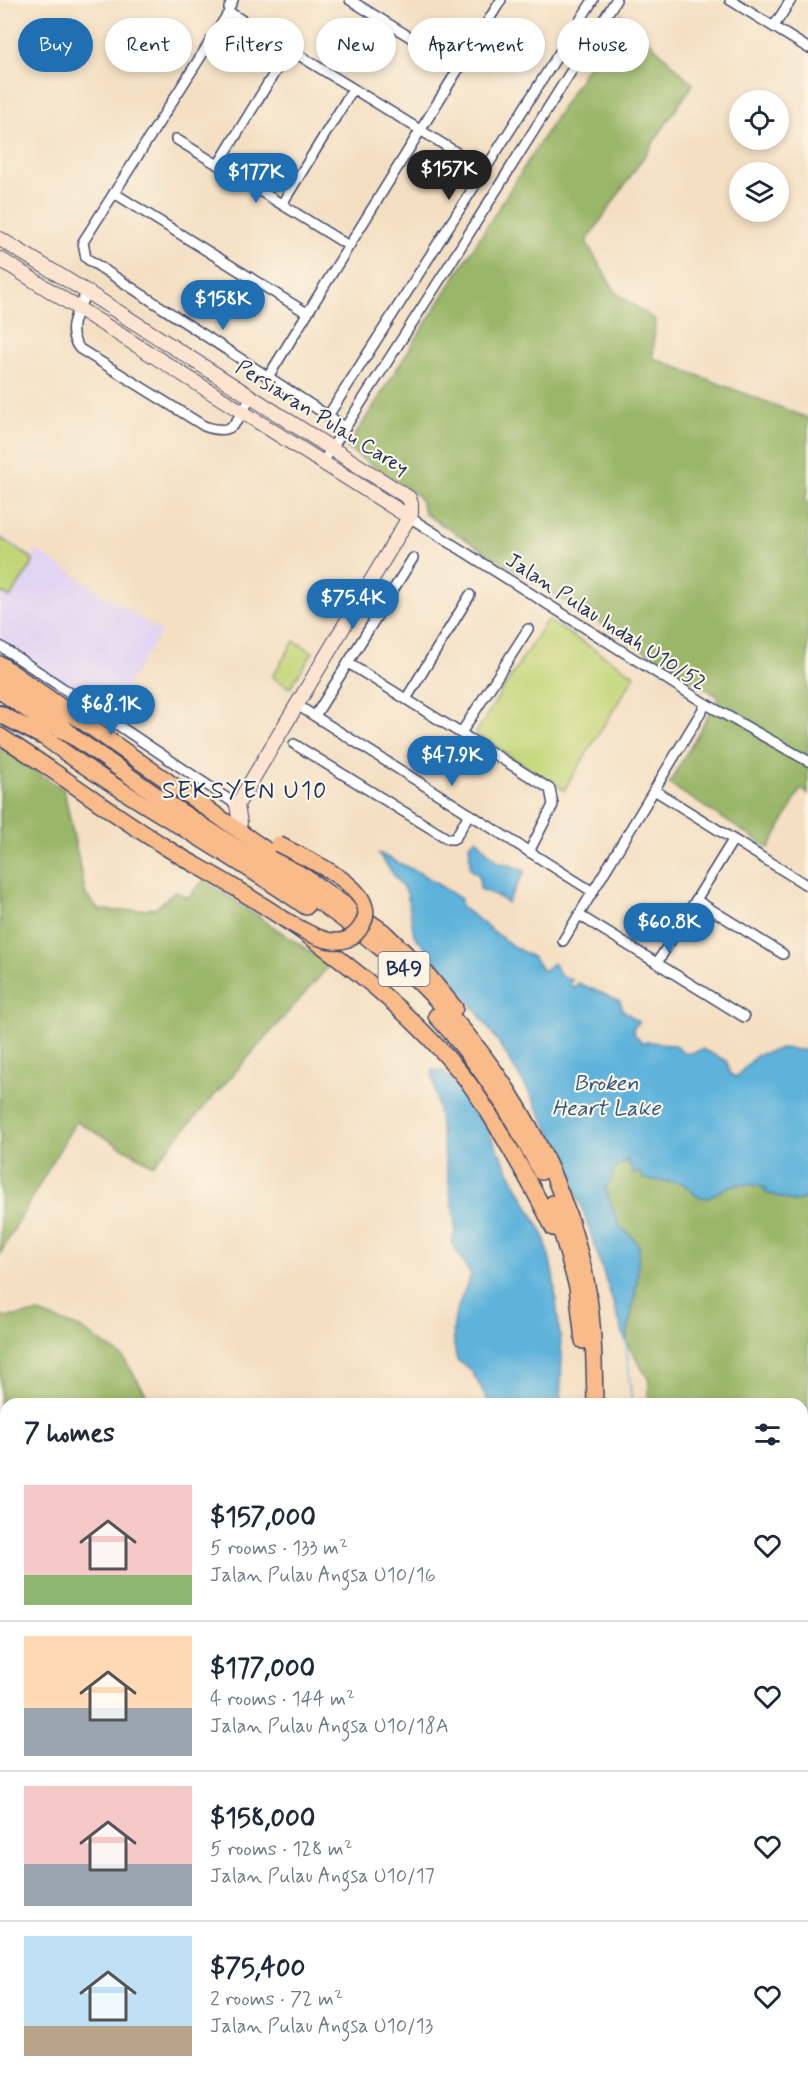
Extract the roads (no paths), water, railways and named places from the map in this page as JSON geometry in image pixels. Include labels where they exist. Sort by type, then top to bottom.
[{"type":"highway","points":[[0,677],[51,714],[73,737]]},
{"type":"highway","points":[[0,714],[40,735]]},
{"type":"main road","name":"B49","points":[[0,664],[173,784],[201,806],[307,876],[384,932],[406,952],[447,997],[518,1105],[552,1173],[574,1232],[583,1263],[591,1306],[595,1398]]},
{"type":"main road","name":"B49","points":[[0,691],[73,737],[175,808],[256,859],[383,950],[436,1000],[475,1042]]},
{"type":"main road","name":"B49","points":[[0,706],[138,801],[290,896],[367,951],[410,988],[467,1051],[516,1124],[544,1180],[559,1220],[577,1287],[588,1398]]},
{"type":"main road","points":[[0,736],[51,768],[168,849],[282,918],[371,985],[423,1032],[461,1073],[482,1102],[550,1221],[570,1263]]},
{"type":"main road","points":[[173,784],[346,883],[360,896],[367,916],[360,929],[352,937],[340,942],[317,937],[282,918]]},
{"type":"street","points":[[233,0],[229,12],[83,242],[86,258],[345,427]]},
{"type":"street","points":[[351,0],[408,36]]},
{"type":"street","points":[[328,416],[593,0]]},
{"type":"street","points":[[323,462],[616,0]]},
{"type":"street","points":[[730,0],[808,48]]},
{"type":"street","points":[[774,26],[791,0]]},
{"type":"street","points":[[489,18],[499,1]]},
{"type":"street","points":[[229,12],[239,18]]},
{"type":"street","points":[[304,58],[485,170]]},
{"type":"street","points":[[218,165],[275,72]]},
{"type":"street","points":[[268,377],[457,72]]},
{"type":"street","points":[[282,204],[353,89]]},
{"type":"street","points":[[176,139],[349,246]]},
{"type":"street","points":[[114,193],[308,313]]},
{"type":"street","name":"Persiaran Pulau Carey","points":[[0,239],[409,498],[411,504],[409,517],[0,258]]},
{"type":"street","points":[[87,292],[78,308],[72,329],[73,341],[80,350],[204,426],[220,432],[232,428],[251,398]]},
{"type":"street","points":[[240,823],[237,805],[409,517]]},
{"type":"street","name":"Jalan Pulau Indah U10/52","points":[[409,517],[706,704],[563,941]]},
{"type":"street","points":[[315,716],[413,558]]},
{"type":"street","points":[[406,699],[470,594]]},
{"type":"street","points":[[461,733],[528,629]]},
{"type":"street","points":[[0,646],[237,805]]},
{"type":"street","points":[[348,663],[550,789],[554,805],[529,852]]},
{"type":"street","points":[[706,704],[808,761]]},
{"type":"street","points":[[297,705],[593,892]]},
{"type":"street","points":[[294,744],[448,839],[456,837],[469,814]]},
{"type":"street","points":[[654,790],[808,886]]},
{"type":"street","points":[[657,963],[734,840]]},
{"type":"street","points":[[696,900],[783,954]]},
{"type":"street","points":[[579,915],[744,1017]]},
{"type":"water","points":[[476,839],[499,863],[525,871],[507,903],[480,889],[479,875],[471,870],[470,863],[469,844]]},
{"type":"water","name":"Broken Heart Lake","points":[[378,853],[420,873],[461,899],[461,906],[514,947],[534,958],[543,971],[553,963],[561,975],[572,980],[570,985],[575,987],[578,983],[620,1001],[623,1010],[639,1022],[633,1028],[634,1034],[642,1042],[675,1045],[687,1053],[702,1049],[727,1061],[730,1074],[736,1077],[757,1055],[783,1048],[808,1051],[808,1197],[795,1202],[764,1192],[766,1188],[749,1184],[723,1189],[708,1198],[697,1196],[683,1183],[643,1179],[640,1172],[634,1173],[627,1160],[612,1172],[611,1181],[605,1188],[619,1226],[639,1246],[637,1282],[626,1342],[585,1216],[562,1155],[529,1092],[499,1043],[469,1001],[414,935],[407,893]]},
{"type":"water","name":"Broken Heart Lake","points":[[432,1070],[443,1071],[455,1083],[484,1124],[544,1236],[553,1274],[562,1355],[560,1398],[487,1398],[471,1370],[457,1360],[453,1336],[455,1316],[471,1275],[451,1242],[456,1231]]},
{"type":"waterway","points":[[626,1342],[631,1398]]},
{"type":"district","name":"SEKSYEN U10","points":[[245,791]]}]
